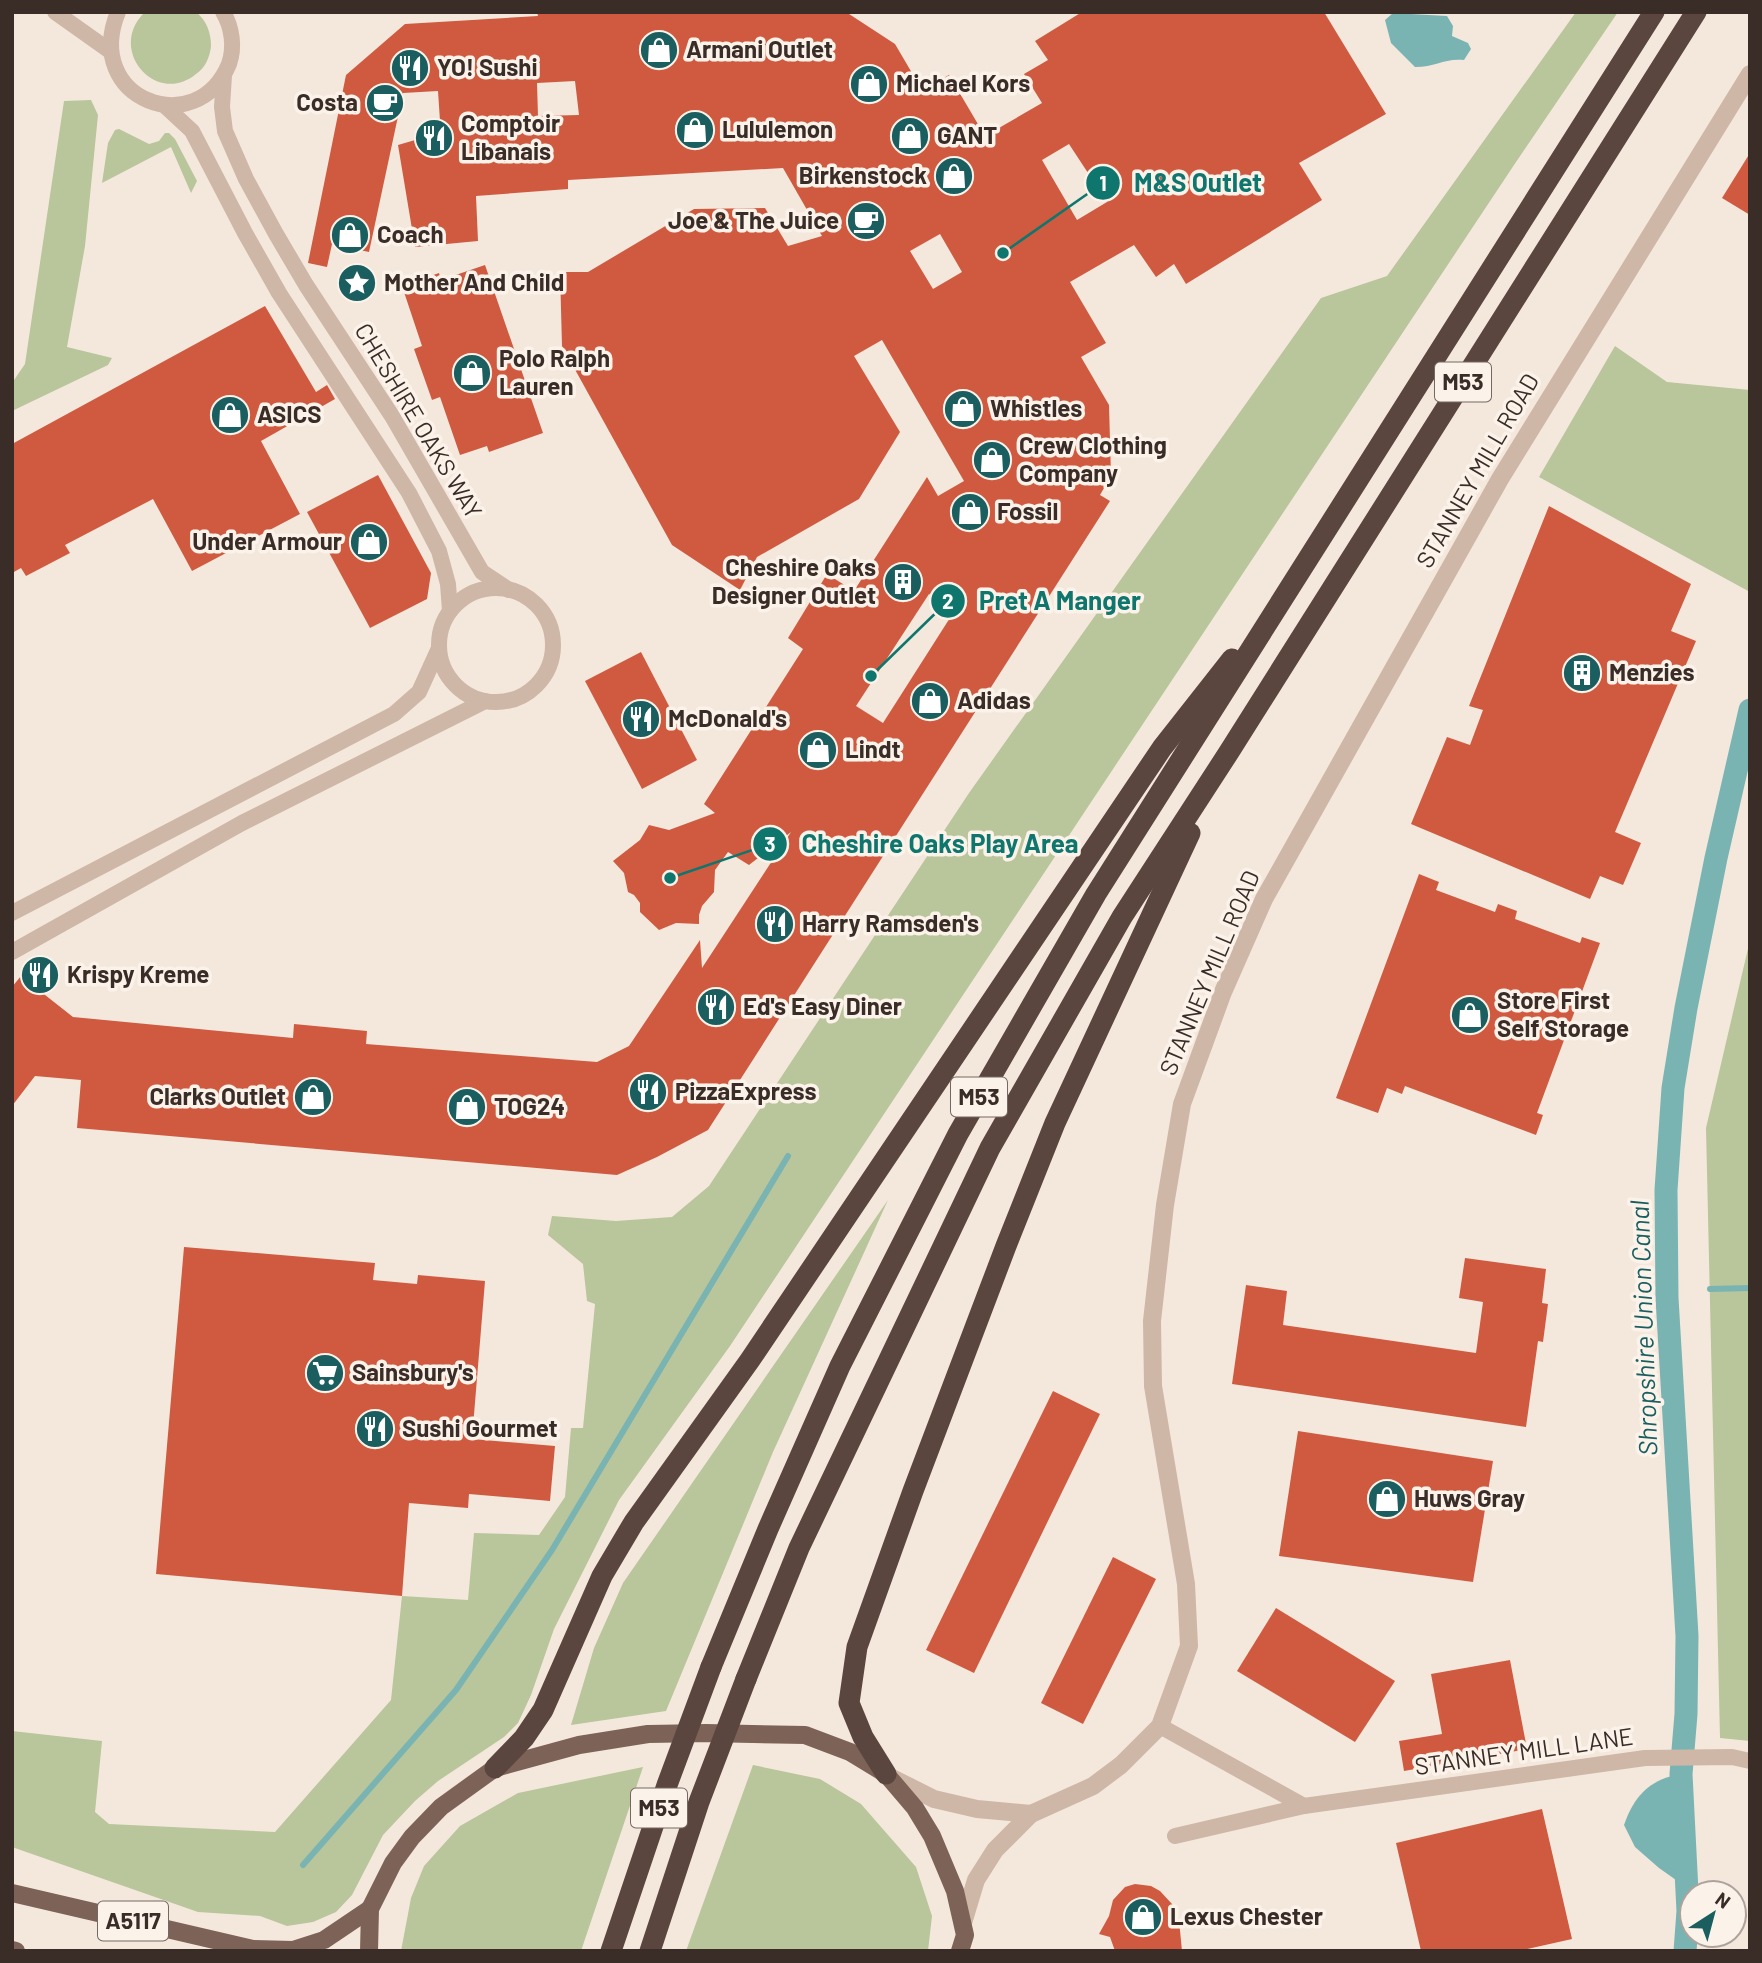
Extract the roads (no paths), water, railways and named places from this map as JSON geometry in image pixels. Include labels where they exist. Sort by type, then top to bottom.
[{"type":"highway","name":"M53","points":[[611,1951],[667,1785],[711,1667],[768,1529],[840,1366],[958,1134],[1096,894],[1654,12]]},
{"type":"highway","name":"M53","points":[[650,1951],[699,1802],[799,1548],[990,1148],[1122,917],[1696,12]]},
{"type":"highway","points":[[495,1768],[524,1738],[543,1710],[602,1576],[634,1522],[750,1360],[1162,748],[1308,560]]},
{"type":"highway","points":[[888,1775],[863,1737],[849,1703],[856,1647],[937,1426],[1055,1123],[1229,752]]},
{"type":"main road","points":[[369,1951],[370,1909],[393,1863],[412,1837],[441,1807],[495,1768],[579,1745],[648,1734],[706,1733],[805,1735],[850,1752],[888,1775],[915,1808],[932,1836],[955,1891],[963,1936],[976,1951]]},
{"type":"main road","name":"A5117","points":[[12,1893],[253,1949],[293,1950],[324,1940],[370,1909]]},
{"type":"street","points":[[55,12],[110,51]]},
{"type":"street","points":[[110,51],[111,33],[118,12]]},
{"type":"street","name":"CHESHIRE OAKS WAY","points":[[223,12],[231,31],[232,48],[224,75],[222,107],[225,131],[246,179],[306,285],[392,416],[482,572],[509,590]]},
{"type":"street","name":"CHESHIRE OAKS WAY","points":[[110,51],[113,64],[122,80],[135,94],[164,105],[192,131],[245,233],[299,326],[372,433],[409,493],[439,551],[448,584],[450,611]]},
{"type":"street","name":"STANNEY MILL ROAD","points":[[963,1936],[976,1880],[995,1850],[1031,1814],[1093,1786],[1121,1765],[1160,1726],[1189,1646],[1186,1584],[1153,1386],[1152,1321],[1165,1205],[1182,1104],[1223,992],[1264,899],[1500,479],[1750,74]]},
{"type":"street","points":[[164,105],[187,103],[207,94],[224,75]]},
{"type":"street","points":[[12,913],[394,715],[419,692],[439,648],[441,632],[450,611],[465,597],[482,590],[509,590],[531,600],[544,614],[554,645],[552,657],[541,680],[531,690],[509,701],[485,701],[472,697],[459,688],[447,674],[439,648]]},
{"type":"street","points":[[12,953],[242,823],[485,701]]},
{"type":"street","points":[[1160,1726],[1304,1806]]},
{"type":"street","name":"STANNEY MILL LANE","points":[[1175,1836],[1304,1806],[1645,1758],[1732,1757],[1750,1761]]},
{"type":"street","name":"STANNEY MILL ROAD","points":[[888,1775],[934,1799],[977,1809],[1031,1814]]},
{"type":"water","points":[[1393,13],[1447,16],[1453,26],[1452,36],[1468,43],[1471,49],[1464,60],[1415,67],[1391,43],[1385,20]]},
{"type":"water","points":[[1681,1774],[1686,1879],[1678,1879],[1678,1881],[1635,1847],[1624,1825],[1638,1797],[1652,1785]]},
{"type":"waterway","name":"Shropshire Union Canal","points":[[1685,1951],[1688,1911],[1681,1774],[1686,1714],[1687,1636],[1667,1298],[1666,1190],[1673,1088],[1686,1008],[1716,858],[1750,710]]},
{"type":"waterway","points":[[303,1865],[456,1690],[552,1550],[788,1156]]},
{"type":"waterway","points":[[1710,1289],[1750,1288]]},
{"type":"place","name":"Armani Outlet","points":[[659,50]]},
{"type":"place","name":"YO! Sushi","points":[[410,68]]},
{"type":"place","name":"Michael Kors","points":[[869,84]]},
{"type":"place","name":"Costa","points":[[385,103]]},
{"type":"place","name":"Lululemon","points":[[695,130]]},
{"type":"place","name":"GANT","points":[[910,136]]},
{"type":"place","name":"Comptoir Libanais","points":[[434,138]]},
{"type":"place","name":"Birkenstock","points":[[954,176]]},
{"type":"place","name":"Joe & The Juice","points":[[866,221]]},
{"type":"place","name":"Coach","points":[[350,235]]},
{"type":"place","name":"M&S Outlet","points":[[1003,253]]},
{"type":"place","name":"Mother And Child","points":[[357,283]]},
{"type":"place","name":"Polo Ralph Lauren","points":[[472,373]]},
{"type":"place","name":"Whistles","points":[[963,409]]},
{"type":"place","name":"ASICS","points":[[230,415]]},
{"type":"place","name":"Crew Clothing Company","points":[[992,460]]},
{"type":"place","name":"Fossil","points":[[970,512]]},
{"type":"place","name":"Under Armour","points":[[369,542]]},
{"type":"place","name":"Cheshire Oaks Designer Outlet","points":[[903,582]]},
{"type":"place","name":"Menzies","points":[[1582,673]]},
{"type":"place","name":"Pret A Manger","points":[[871,676]]},
{"type":"place","name":"Adidas","points":[[930,701]]},
{"type":"place","name":"McDonald's","points":[[641,719]]},
{"type":"place","name":"Lindt","points":[[818,750]]},
{"type":"place","name":"Cheshire Oaks Play Area","points":[[670,878]]},
{"type":"place","name":"Harry Ramsden's","points":[[775,924]]},
{"type":"place","name":"Krispy Kreme","points":[[40,975]]},
{"type":"place","name":"Ed's Easy Diner","points":[[716,1007]]},
{"type":"place","name":"Store First Self Storage","points":[[1470,1015]]},
{"type":"place","name":"PizzaExpress","points":[[648,1092]]},
{"type":"place","name":"Clarks Outlet","points":[[313,1097]]},
{"type":"place","name":"TOG24","points":[[467,1107]]},
{"type":"place","name":"Sainsbury's","points":[[325,1373]]},
{"type":"place","name":"Sushi Gourmet","points":[[375,1429]]},
{"type":"place","name":"Huws Gray","points":[[1387,1499]]},
{"type":"place","name":"Lexus Chester","points":[[1143,1917]]}]
